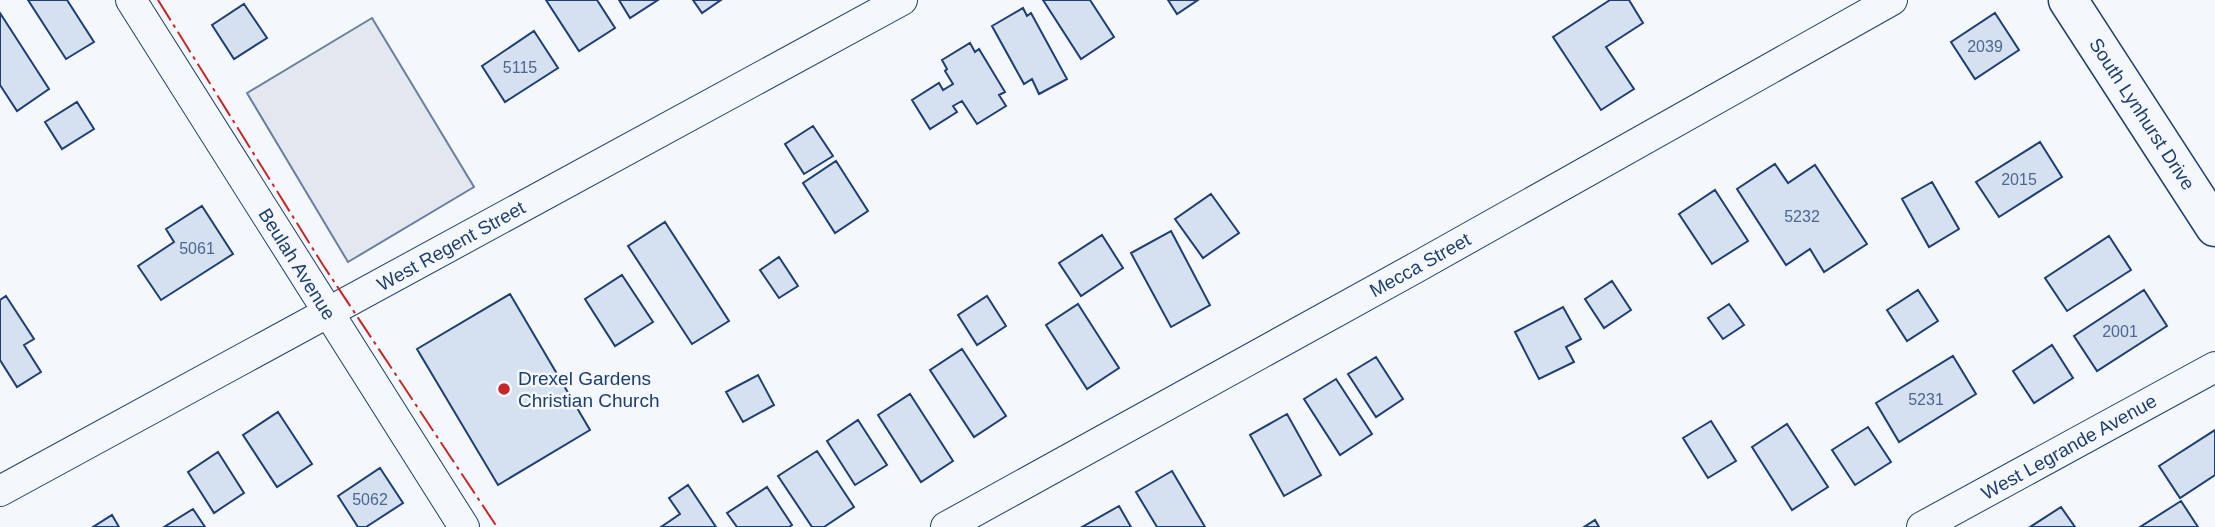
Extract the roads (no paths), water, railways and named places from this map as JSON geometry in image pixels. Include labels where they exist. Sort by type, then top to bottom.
[{"type":"main road","name":"South Lynhurst Drive","points":[[2068,0],[2215,227]]},
{"type":"street","name":"Beulah Avenue","points":[[131,0],[464,527]]},
{"type":"street","name":"West Regent Street","points":[[0,491],[902,0]]},
{"type":"street","name":"Mecca Street","points":[[946,527],[1892,0]]},
{"type":"street","name":"West Legrande Avenue","points":[[1922,527],[2215,368]]},
{"type":"place","name":"Drexel Gardens Christian Church","points":[[504,389]]}]
